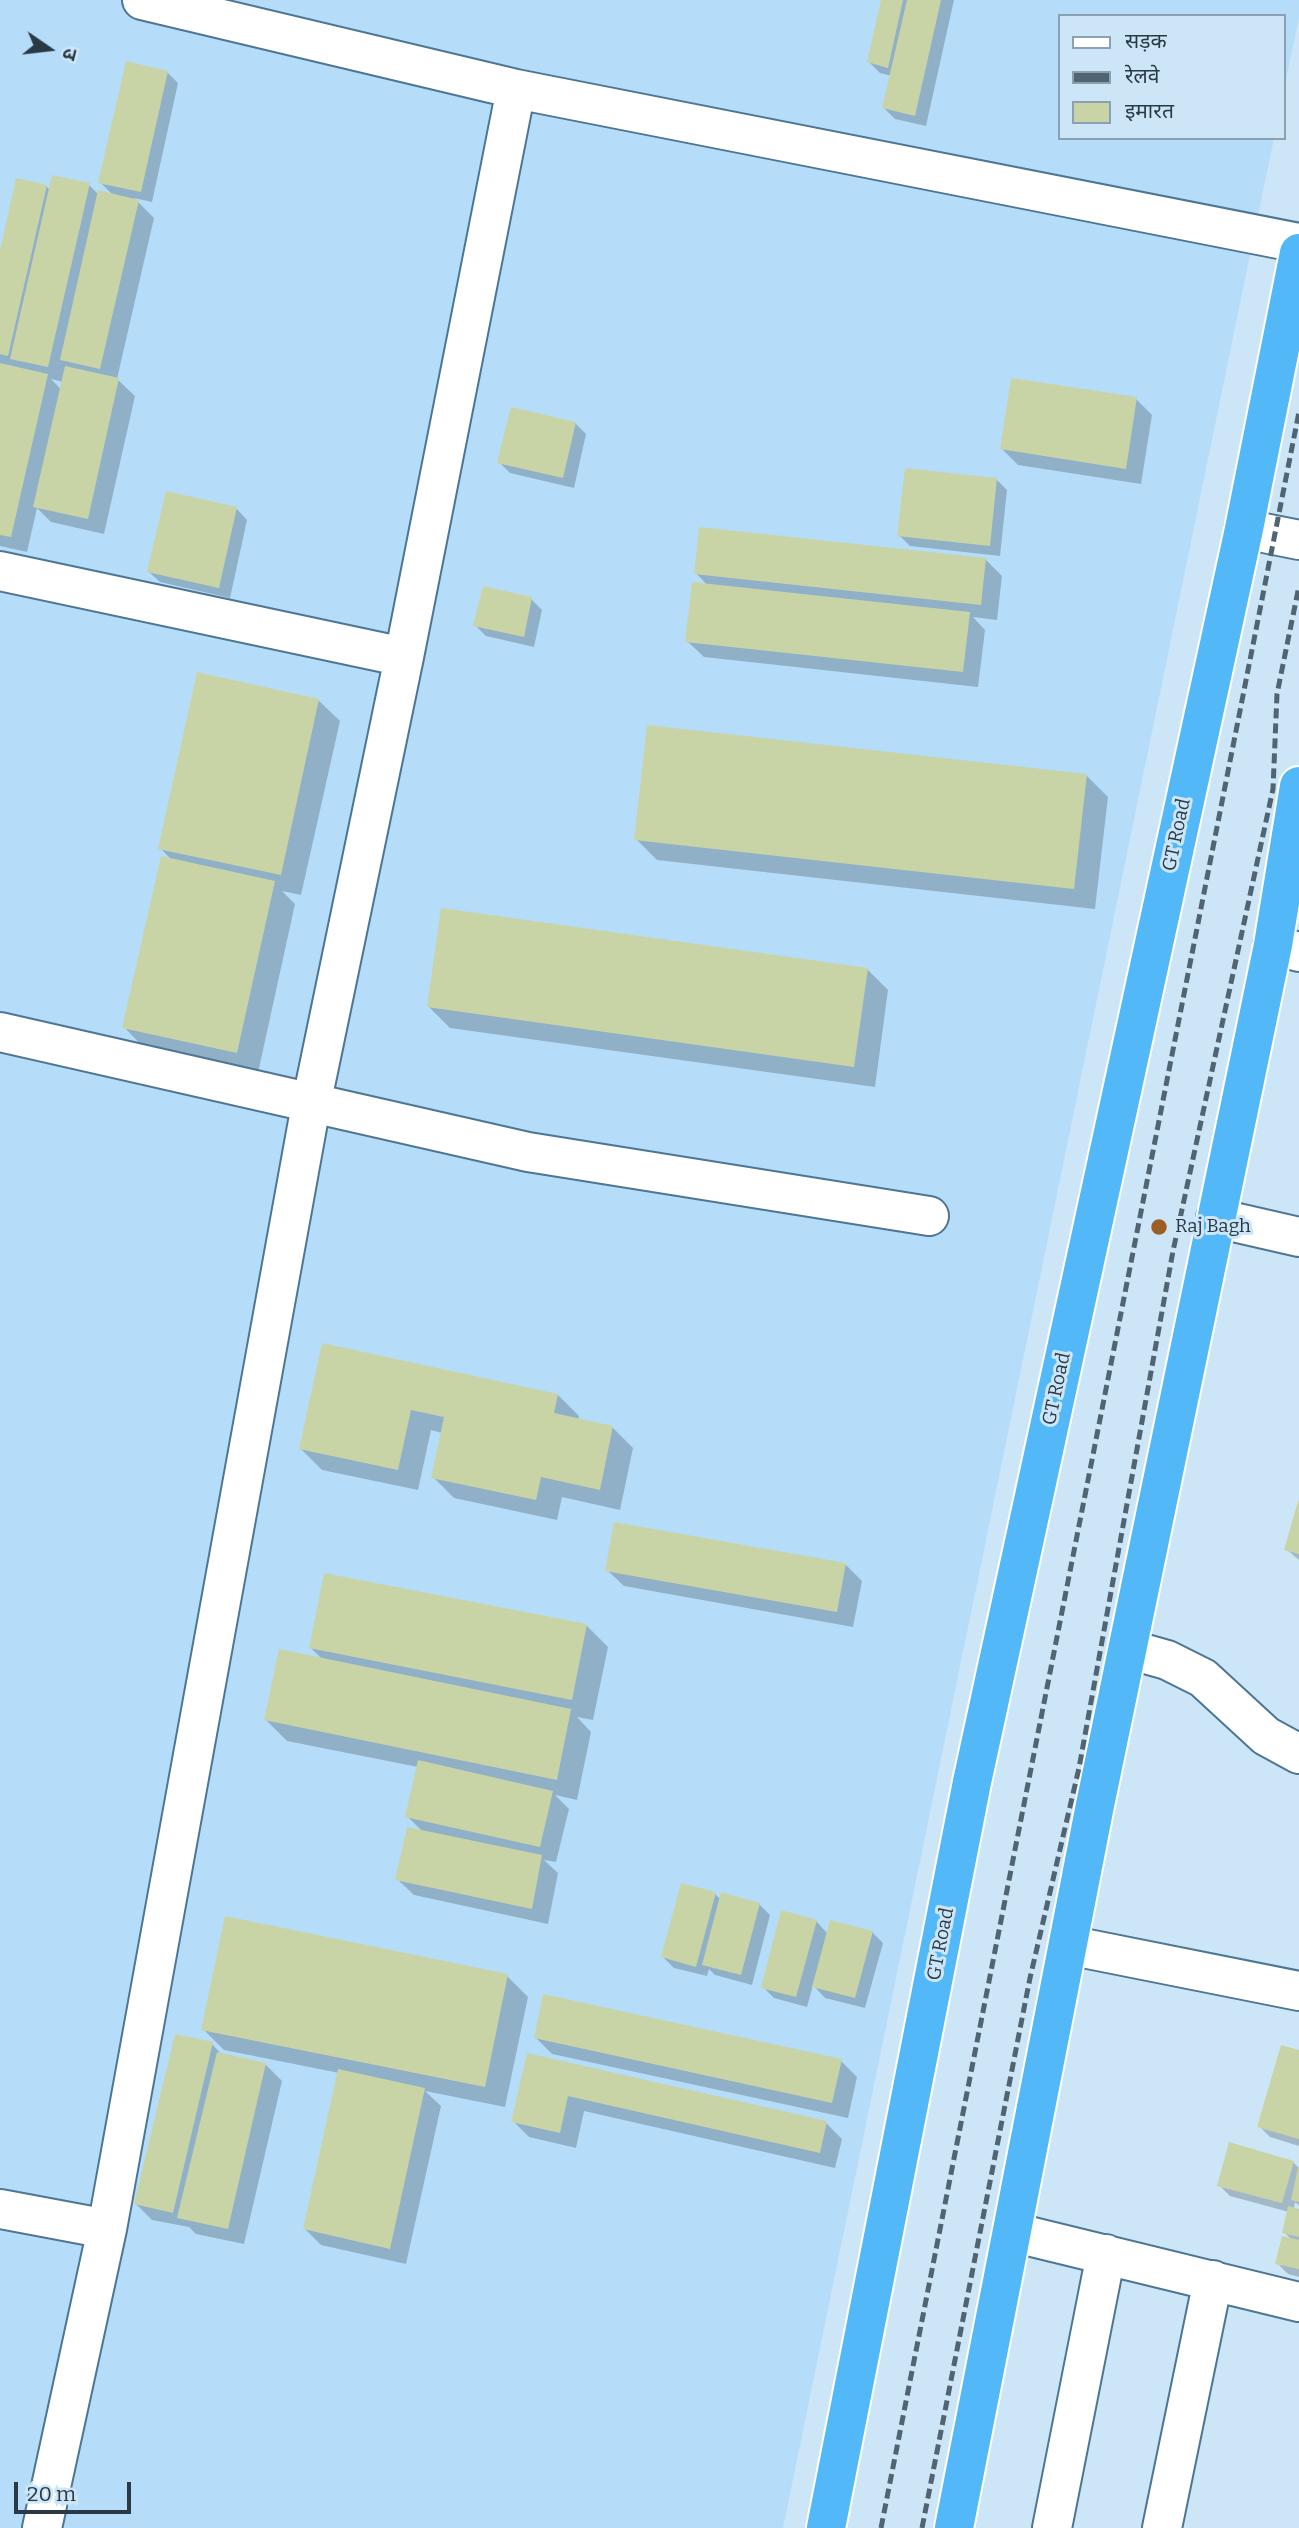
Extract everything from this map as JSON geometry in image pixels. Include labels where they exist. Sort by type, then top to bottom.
[{"type":"highway","name":"GT Road","points":[[826,2528],[972,1782],[1244,529],[1299,253]]},
{"type":"highway","points":[[954,2528],[1068,1945],[1216,1217],[1286,949],[1299,786]]},
{"type":"street","points":[[142,0],[516,89],[1299,243]]},
{"type":"street","points":[[42,2528],[107,2229],[311,1105],[404,657],[516,89]]},
{"type":"street","points":[[1244,529],[1299,540]]},
{"type":"street","points":[[0,571],[404,657]]},
{"type":"street","points":[[0,1032],[311,1105],[528,1152],[929,1216]]},
{"type":"street","points":[[1216,1217],[1299,1237]]},
{"type":"street","points":[[1128,1649],[1167,1660],[1203,1678],[1266,1735],[1299,1754]]},
{"type":"street","points":[[1068,1945],[1299,1991]]},
{"type":"street","points":[[0,2209],[107,2229]]},
{"type":"street","points":[[1012,2232],[1299,2302]]},
{"type":"street","points":[[1052,2528],[1106,2254]]},
{"type":"street","points":[[1162,2528],[1213,2280]]},
{"type":"shaded area","points":[[0,0],[1299,0],[1299,18],[1285,84],[1285,14],[1058,14],[1058,140],[1274,140],[783,2528],[0,2528]]},
{"type":"building","points":[[881,0],[903,0],[888,68],[867,62]]},
{"type":"building","points":[[907,0],[941,0],[915,116],[882,108]]},
{"type":"building","points":[[126,61],[168,71],[141,192],[98,183]]},
{"type":"building","points":[[52,175],[90,183],[48,367],[10,359]]},
{"type":"building","points":[[16,178],[47,185],[8,356],[0,354],[0,250]]},
{"type":"building","points":[[98,190],[139,200],[100,369],[60,360]]},
{"type":"building","points":[[0,363],[48,374],[11,537],[0,535]]},
{"type":"building","points":[[65,366],[119,378],[88,519],[33,507]]},
{"type":"building","points":[[1011,378],[1137,397],[1126,469],[1000,449]]},
{"type":"building","points":[[511,407],[576,422],[563,478],[497,463]]},
{"type":"building","points":[[905,468],[997,478],[990,546],[897,536]]},
{"type":"building","points":[[166,491],[237,507],[219,588],[147,572]]},
{"type":"building","points":[[699,527],[986,558],[981,605],[694,574]]},
{"type":"building","points":[[692,582],[970,612],[963,672],[685,642]]},
{"type":"building","points":[[483,586],[532,597],[524,637],[473,626]]},
{"type":"building","points":[[197,672],[319,699],[281,875],[158,849]]},
{"type":"building","points":[[647,725],[1087,774],[1074,889],[634,840]]},
{"type":"building","points":[[161,856],[275,881],[237,1053],[122,1028]]},
{"type":"building","points":[[441,908],[868,968],[854,1067],[427,1007]]},
{"type":"building","points":[[322,1343],[558,1394],[554,1413],[613,1426],[600,1490],[541,1477],[536,1500],[431,1478],[444,1417],[411,1410],[398,1470],[299,1449]]},
{"type":"building","points":[[1299,1501],[1299,1554],[1284,1550]]},
{"type":"building","points":[[614,1522],[846,1563],[837,1612],[605,1571]]},
{"type":"building","points":[[324,1573],[587,1624],[572,1700],[309,1648]]},
{"type":"building","points":[[279,1649],[571,1709],[557,1780],[264,1720]]},
{"type":"building","points":[[418,1760],[553,1791],[540,1847],[405,1817]]},
{"type":"building","points":[[407,1827],[542,1855],[532,1909],[395,1880]]},
{"type":"building","points":[[681,1883],[716,1892],[696,1967],[661,1957]]},
{"type":"building","points":[[721,1892],[760,1903],[741,1975],[702,1965]]},
{"type":"building","points":[[781,1910],[817,1920],[796,1997],[761,1988]]},
{"type":"building","points":[[225,1916],[508,1974],[485,2087],[201,2030]]},
{"type":"building","points":[[830,1920],[873,1931],[855,1998],[812,1987]]},
{"type":"building","points":[[543,1994],[842,2059],[832,2103],[534,2038]]},
{"type":"building","points":[[175,2034],[213,2042],[173,2213],[134,2204]]},
{"type":"building","points":[[1281,2045],[1299,2050],[1299,2139],[1257,2127]]},
{"type":"building","points":[[217,2052],[266,2063],[228,2229],[177,2218]]},
{"type":"building","points":[[527,2053],[827,2121],[820,2153],[568,2096],[560,2133],[511,2122]]},
{"type":"building","points":[[338,2069],[425,2088],[390,2249],[303,2229]]},
{"type":"building","points":[[1229,2142],[1294,2161],[1282,2203],[1217,2186]]},
{"type":"building","points":[[1299,2168],[1299,2202],[1291,2200]]},
{"type":"building","points":[[1288,2206],[1299,2209],[1299,2237],[1282,2233]]},
{"type":"building","points":[[1282,2236],[1299,2240],[1299,2269],[1275,2264]]},
{"type":"railway","points":[[881,2528],[1299,412]]},
{"type":"railway","points":[[922,2528],[1030,1978],[1079,1768],[1173,1251],[1273,789],[1277,694],[1299,586]]},
{"type":"place","name":"Raj Bagh","points":[[1159,1227]]}]
